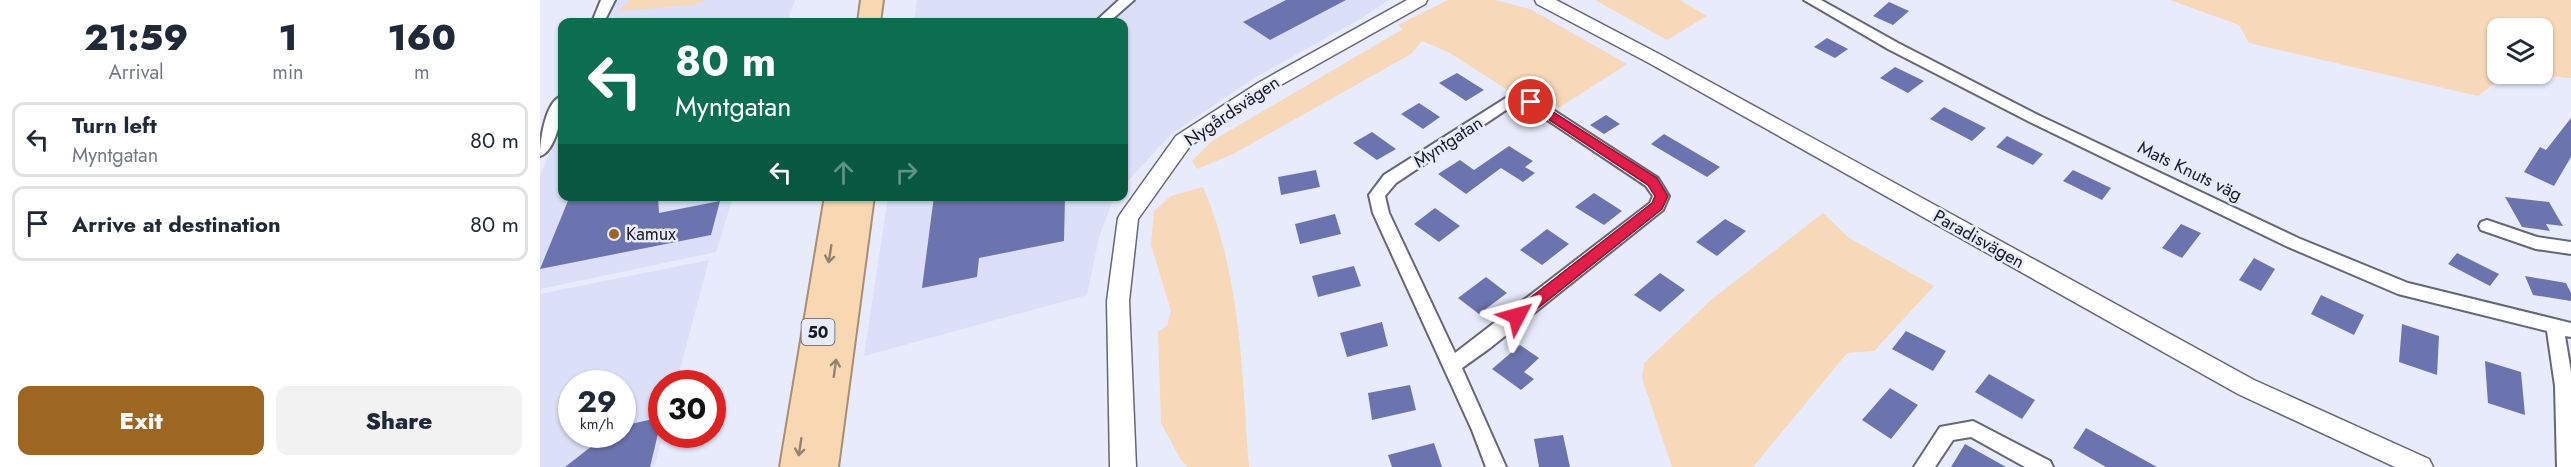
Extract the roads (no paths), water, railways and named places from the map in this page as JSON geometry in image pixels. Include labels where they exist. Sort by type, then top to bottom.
[{"type":"highway","points":[[869,18],[872,0]]},
{"type":"highway","points":[[887,18],[889,0]]},
{"type":"highway","name":"50","points":[[797,467],[839,201]]},
{"type":"highway","name":"50","points":[[821,467],[859,201]]},
{"type":"street","points":[[600,18],[608,0]]},
{"type":"street","points":[[1106,18],[1127,0]]},
{"type":"street","name":"Nygårdsvägen","points":[[1391,14],[1410,0]]},
{"type":"street","name":"Nygårdsvägen","points":[[1123,467],[1118,301],[1128,218],[1183,141],[1264,87],[1419,0]]},
{"type":"street","name":"Paradisvägen","points":[[1543,0],[1655,59],[2246,387],[2420,467]]},
{"type":"street","name":"Mats Knuts väg","points":[[1811,0],[1893,46],[2033,118],[2292,242],[2404,289],[2563,329]]},
{"type":"street","name":"Myntgatan","points":[[1452,364],[1484,343],[1657,206],[1661,196],[1653,182],[1531,102],[1509,101],[1390,179],[1377,195],[1382,213],[1482,430],[1496,467]]},
{"type":"street","points":[[540,151],[558,110]]},
{"type":"street","points":[[2487,226],[2536,243],[2571,248]]},
{"type":"street","points":[[2563,329],[2567,467]]},
{"type":"street","points":[[1924,467],[1947,433],[1973,429],[2043,467]]},
{"type":"place","name":"Kamux","points":[[614,234]]}]
